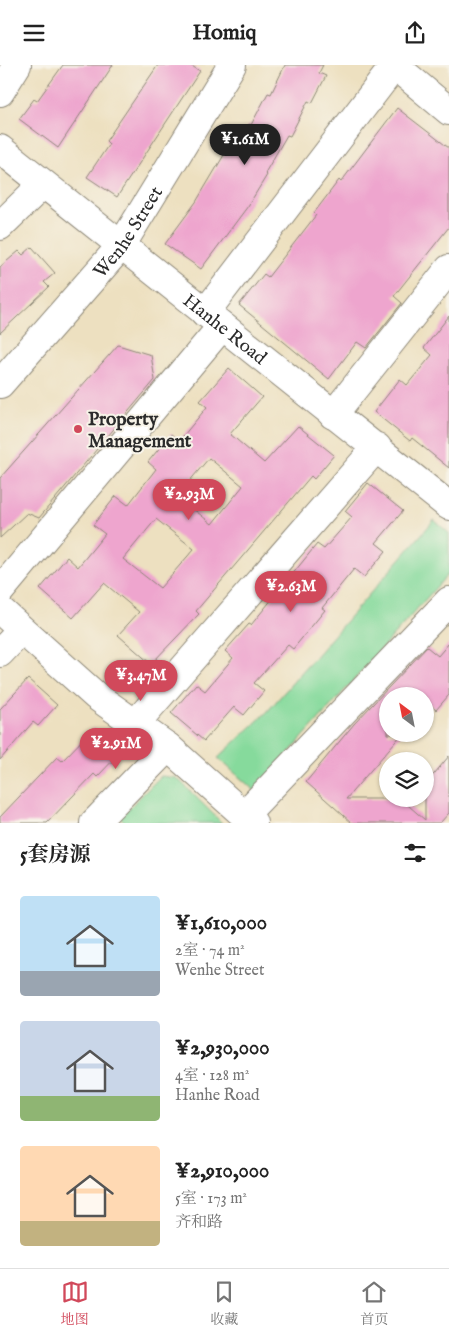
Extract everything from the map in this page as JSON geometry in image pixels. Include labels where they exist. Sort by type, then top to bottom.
[{"type":"street","points":[[0,92],[17,65]]},
{"type":"street","name":"Wenhe Street","points":[[0,384],[121,246],[232,65]]},
{"type":"street","points":[[0,591],[213,319],[395,65],[449,111]]},
{"type":"street","name":"Hanhe Road","points":[[0,149],[449,506]]},
{"type":"street","points":[[0,225],[42,184]]},
{"type":"street","points":[[333,415],[449,269]]},
{"type":"street","points":[[135,724],[377,447]]},
{"type":"street","points":[[0,610],[96,697],[168,747],[249,819],[449,601]]},
{"type":"street","points":[[0,653],[21,631]]},
{"type":"street","points":[[94,823],[168,747]]},
{"type":"green space","points":[[434,520],[449,533],[449,573],[255,791],[218,758],[267,712]]},
{"type":"green space","points":[[161,776],[177,778],[222,823],[126,823],[120,817]]},
{"type":"building","points":[[63,65],[113,65],[58,148],[19,119],[34,99],[37,101]]},
{"type":"building","points":[[158,65],[190,65],[200,71],[117,197],[87,177],[109,144],[106,141]]},
{"type":"building","points":[[285,65],[323,65],[319,73],[326,76],[312,103],[308,101],[290,136],[287,135],[265,173],[267,175],[248,206],[201,269],[165,244],[196,202],[227,150],[232,153],[249,124],[251,125],[268,93],[271,94]]},
{"type":"building","points":[[397,108],[449,148],[449,227],[394,296],[402,303],[366,348],[357,342],[329,379],[239,305],[264,274],[268,277],[316,215],[314,213],[339,180],[341,182]]},
{"type":"building","points":[[32,247],[55,273],[44,282],[49,287],[0,333],[0,267],[19,251],[23,255]]},
{"type":"building","points":[[449,316],[449,468],[412,438],[410,441],[374,412],[400,379],[407,385],[432,355],[424,348]]},
{"type":"building","name":"Property Management","points":[[118,345],[151,355],[155,380],[39,518],[27,513],[0,538],[0,478]]},
{"type":"building","points":[[229,368],[262,397],[230,434],[264,463],[298,426],[334,455],[314,479],[311,476],[196,611],[199,614],[151,664],[118,635],[139,612],[104,583],[73,618],[40,589],[67,557],[78,567],[105,534],[93,525],[116,496],[128,505],[156,469],[148,462],[171,434],[179,441],[207,407],[200,401]],"holes":[[[209,458],[243,486],[212,524],[177,496]],[[156,519],[194,549],[160,588],[123,559]]]},
{"type":"building","points":[[368,483],[403,511],[376,543],[386,551],[364,577],[354,569],[322,608],[325,610],[293,649],[288,645],[254,683],[264,691],[244,715],[234,707],[204,741],[171,713],[196,684],[205,691],[233,658],[225,651],[249,624],[251,625],[317,544],[324,549],[352,517],[345,511]]},
{"type":"building","points":[[449,643],[449,695],[436,710],[434,708],[434,687],[389,687],[427,647],[438,656]]},
{"type":"building","points":[[28,679],[57,705],[38,726],[33,722],[0,760],[0,709]]},
{"type":"building","points":[[379,698],[379,743],[394,743],[386,752],[379,752],[379,761],[346,799],[379,799],[379,807],[410,807],[425,820],[425,807],[434,807],[434,774],[449,756],[449,813],[440,823],[352,823],[306,782],[354,724]]},
{"type":"building","points":[[94,728],[120,753],[97,777],[94,774],[47,823],[0,823],[0,817],[57,757],[62,761]]},
{"type":"place","name":"Property Management","points":[[78,429]]}]
